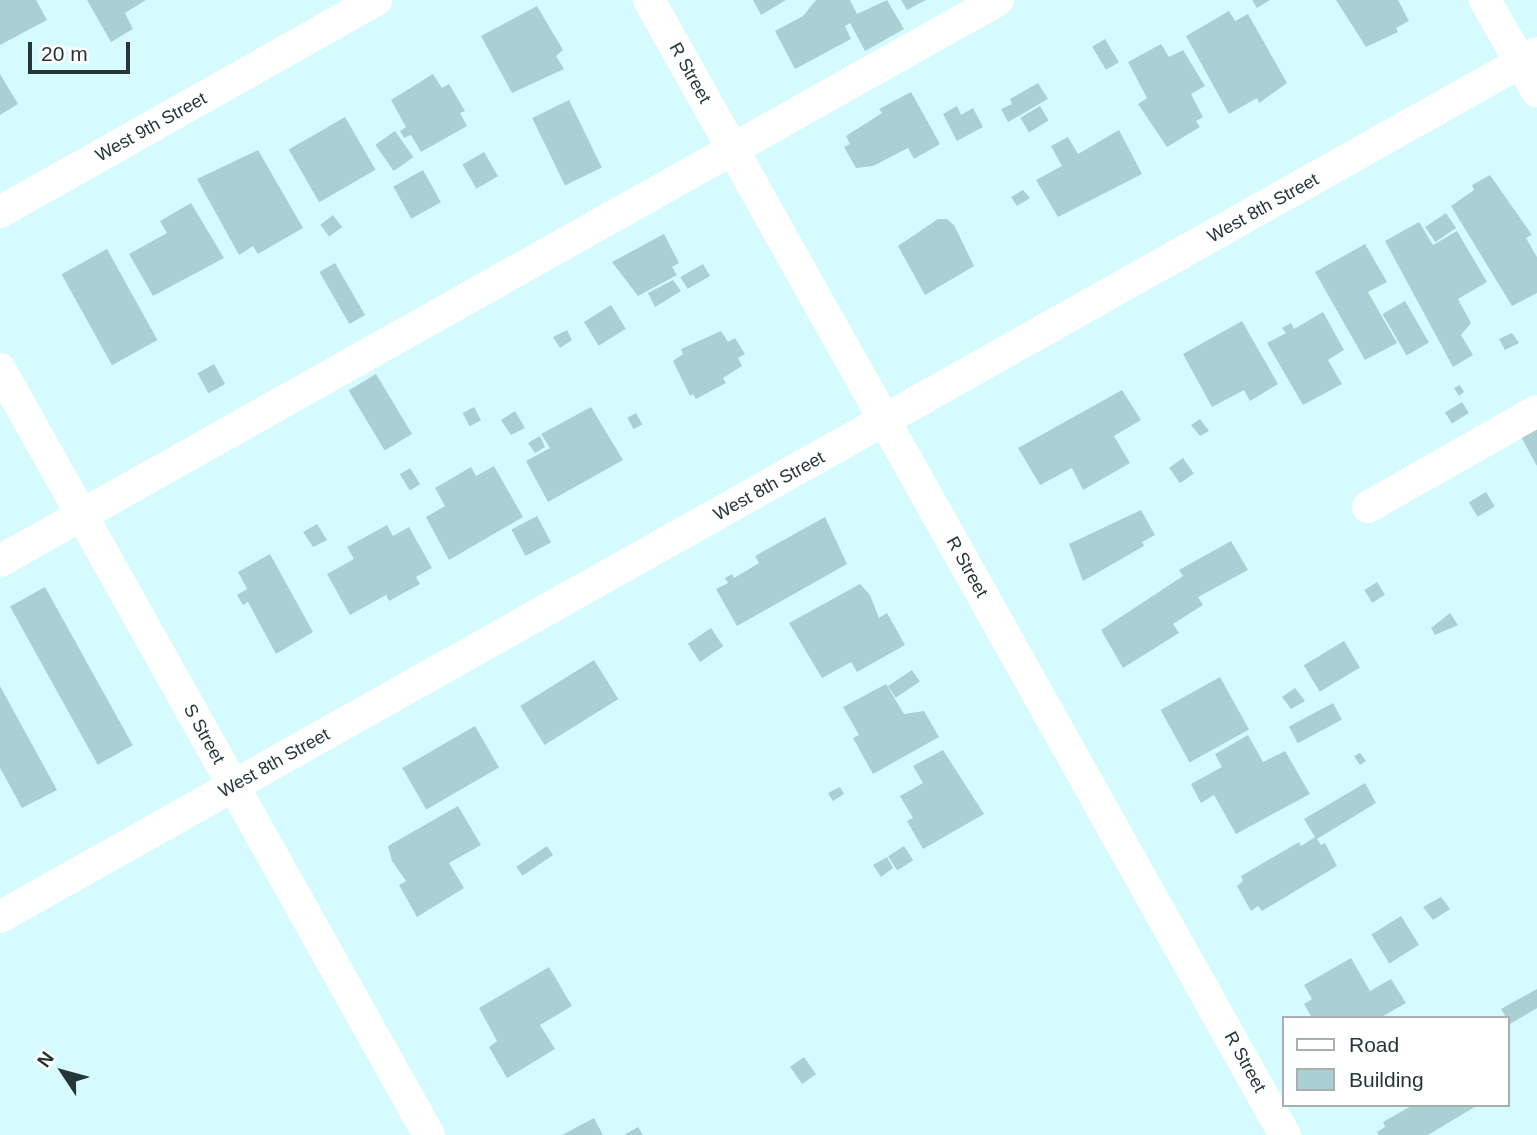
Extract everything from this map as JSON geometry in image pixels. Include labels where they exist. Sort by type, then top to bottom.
[{"type":"street","name":"West 9th Street","points":[[0,212],[376,0]]},
{"type":"street","name":"R Street","points":[[649,0],[1285,1135]]},
{"type":"street","points":[[0,561],[998,0]]},
{"type":"street","points":[[1485,0],[1529,58],[1537,91]]},
{"type":"street","name":"West 8th Street","points":[[0,918],[1529,58]]},
{"type":"street","name":"S Street","points":[[0,369],[429,1135]]},
{"type":"street","points":[[1368,507],[1537,411]]},
{"type":"building","points":[[0,0],[36,0],[47,20],[0,45]]},
{"type":"building","points":[[87,0],[146,0],[125,13],[133,29],[111,42]]},
{"type":"building","points":[[753,0],[786,0],[761,15]]},
{"type":"building","points":[[816,0],[850,0],[857,14],[887,0],[904,29],[865,51],[850,23],[845,26],[851,39],[795,69],[775,31],[803,16]]},
{"type":"building","points":[[901,0],[926,0],[907,10]]},
{"type":"building","points":[[1252,0],[1270,0],[1257,8]]},
{"type":"building","points":[[1336,0],[1398,0],[1409,21],[1396,28],[1398,32],[1366,47]]},
{"type":"building","points":[[537,6],[563,50],[556,56],[564,69],[512,93],[481,36]]},
{"type":"building","points":[[1229,11],[1235,21],[1248,14],[1287,83],[1259,103],[1257,98],[1229,114],[1186,36]]},
{"type":"building","points":[[1105,39],[1119,62],[1106,70],[1092,47]]},
{"type":"building","points":[[1161,44],[1169,57],[1183,50],[1205,86],[1191,94],[1203,117],[1196,121],[1200,127],[1167,147],[1138,104],[1147,98],[1128,62]]},
{"type":"building","points":[[0,74],[18,104],[0,115]]},
{"type":"building","points":[[433,74],[442,88],[449,84],[465,111],[460,113],[467,126],[421,152],[411,135],[404,138],[400,131],[406,127],[391,100]]},
{"type":"building","points":[[1038,83],[1048,99],[1008,122],[1001,109],[1012,104],[1010,99]]},
{"type":"building","points":[[911,92],[940,144],[914,159],[908,148],[873,166],[856,168],[844,147],[850,144],[846,136],[882,113],[879,109]]},
{"type":"building","points":[[569,100],[602,167],[565,185],[532,118]]},
{"type":"building","points":[[957,106],[961,115],[973,108],[983,127],[957,141],[943,114]]},
{"type":"building","points":[[1040,106],[1049,121],[1029,132],[1020,118]]},
{"type":"building","points":[[345,117],[376,170],[319,202],[289,150]]},
{"type":"building","points":[[1119,130],[1142,174],[1058,217],[1036,180],[1062,166],[1051,146],[1068,137],[1078,154]]},
{"type":"building","points":[[395,131],[413,157],[394,171],[375,145]]},
{"type":"building","points":[[258,150],[303,228],[258,254],[253,246],[239,255],[197,179]]},
{"type":"building","points":[[484,152],[498,176],[476,189],[462,164]]},
{"type":"building","points":[[423,170],[441,202],[411,219],[393,186]]},
{"type":"building","points":[[1490,175],[1532,235],[1526,238],[1537,257],[1537,293],[1512,306],[1451,206],[1474,190],[1472,185]]},
{"type":"building","points":[[1023,190],[1030,198],[1017,206],[1011,197]]},
{"type":"building","points":[[191,203],[224,258],[153,296],[129,254],[167,233],[160,221]]},
{"type":"building","points":[[1446,213],[1456,228],[1435,242],[1425,227]]},
{"type":"building","points":[[333,215],[342,227],[329,237],[320,225]]},
{"type":"building","points":[[938,219],[947,219],[954,225],[974,266],[925,295],[898,246]]},
{"type":"building","points":[[1419,222],[1433,245],[1457,231],[1487,282],[1458,299],[1471,323],[1461,335],[1473,355],[1453,367],[1385,241]]},
{"type":"building","points":[[664,234],[679,263],[672,267],[677,275],[638,296],[612,262]]},
{"type":"building","points":[[1365,244],[1387,282],[1368,292],[1397,343],[1365,360],[1315,272]]},
{"type":"building","points":[[107,249],[157,340],[112,365],[62,274]]},
{"type":"building","points":[[335,263],[365,315],[349,324],[319,272]]},
{"type":"building","points":[[703,264],[710,276],[687,289],[680,277]]},
{"type":"building","points":[[673,280],[681,291],[655,307],[648,293]]},
{"type":"building","points":[[1405,301],[1429,343],[1406,356],[1382,314]]},
{"type":"building","points":[[611,305],[626,329],[599,346],[584,322]]},
{"type":"building","points":[[1323,312],[1344,350],[1328,360],[1342,384],[1303,405],[1267,343],[1286,333],[1282,328],[1291,323],[1294,329]]},
{"type":"building","points":[[1242,321],[1278,384],[1250,401],[1244,390],[1212,407],[1183,354]]},
{"type":"building","points":[[567,330],[572,340],[560,348],[553,337]]},
{"type":"building","points":[[721,331],[728,342],[735,338],[745,354],[738,358],[742,366],[723,378],[726,383],[696,399],[693,394],[690,396],[673,361],[683,354],[681,349]]},
{"type":"building","points":[[1512,333],[1519,343],[1505,350],[1499,339]]},
{"type":"building","points":[[214,364],[225,384],[209,393],[197,373]]},
{"type":"building","points":[[376,374],[412,434],[385,450],[349,390]]},
{"type":"building","points":[[1460,385],[1464,392],[1459,396],[1454,388]]},
{"type":"building","points":[[1122,390],[1141,420],[1114,436],[1130,463],[1083,490],[1072,468],[1040,485],[1018,448]]},
{"type":"building","points":[[1462,402],[1469,413],[1452,424],[1445,413]]},
{"type":"building","points":[[474,407],[481,420],[470,426],[463,413]]},
{"type":"building","points":[[591,407],[623,460],[548,502],[526,461],[550,448],[541,434]]},
{"type":"building","points":[[515,411],[525,428],[511,435],[501,420]]},
{"type":"building","points":[[636,413],[642,424],[634,429],[627,418]]},
{"type":"building","points":[[1200,419],[1209,431],[1200,436],[1191,425]]},
{"type":"building","points":[[1537,423],[1537,466],[1519,433]]},
{"type":"building","points":[[540,436],[545,447],[535,453],[528,443]]},
{"type":"building","points":[[1183,458],[1194,474],[1180,483],[1169,468]]},
{"type":"building","points":[[494,466],[523,517],[449,560],[426,517],[445,506],[435,488],[471,467],[476,476]]},
{"type":"building","points":[[410,468],[420,484],[410,490],[400,474]]},
{"type":"building","points":[[1486,492],[1495,507],[1478,517],[1469,502]]},
{"type":"building","points":[[1141,510],[1155,535],[1142,542],[1144,546],[1083,581],[1069,544]]},
{"type":"building","points":[[537,516],[551,542],[525,556],[511,530]]},
{"type":"building","points":[[825,517],[847,564],[737,626],[716,589],[728,583],[725,578],[732,574],[734,578],[759,563],[755,556]]},
{"type":"building","points":[[317,524],[327,540],[313,547],[303,532]]},
{"type":"building","points":[[387,525],[393,536],[409,527],[432,568],[416,577],[420,584],[389,601],[386,595],[350,615],[327,574],[354,559],[347,547]]},
{"type":"building","points":[[1231,541],[1248,570],[1198,597],[1203,605],[1173,624],[1179,633],[1123,668],[1101,630],[1183,576],[1179,570]]},
{"type":"building","points":[[270,554],[313,632],[276,654],[248,602],[243,605],[237,595],[247,589],[238,572]]},
{"type":"building","points":[[1377,582],[1385,595],[1372,603],[1364,590]]},
{"type":"building","points":[[860,584],[870,595],[879,618],[887,613],[905,645],[857,672],[851,662],[822,678],[789,623]]},
{"type":"building","points":[[45,587],[133,745],[98,765],[10,606]]},
{"type":"building","points":[[1450,613],[1458,625],[1435,635],[1431,628]]},
{"type":"building","points":[[711,628],[723,646],[700,662],[688,644]]},
{"type":"building","points":[[1344,641],[1360,668],[1320,692],[1304,665]]},
{"type":"building","points":[[594,660],[618,699],[545,745],[520,706]]},
{"type":"building","points":[[912,670],[920,682],[896,698],[888,686]]},
{"type":"building","points":[[1220,677],[1249,729],[1190,762],[1161,710]]},
{"type":"building","points":[[886,684],[904,714],[924,711],[939,737],[873,774],[853,738],[859,735],[843,707]]},
{"type":"building","points":[[0,686],[57,790],[22,808],[0,768]]},
{"type":"building","points":[[1295,688],[1305,701],[1291,709],[1282,697]]},
{"type":"building","points":[[1333,703],[1342,720],[1298,743],[1289,726]]},
{"type":"building","points":[[475,726],[499,768],[426,810],[402,768]]},
{"type":"building","points":[[1248,735],[1263,762],[1285,751],[1310,794],[1236,834],[1214,795],[1201,803],[1191,784],[1222,767],[1215,754]]},
{"type":"building","points":[[943,750],[984,814],[923,849],[907,821],[913,818],[900,796],[923,783],[913,766]]},
{"type":"building","points":[[1360,753],[1366,761],[1360,765],[1354,756]]},
{"type":"building","points":[[1365,783],[1376,803],[1317,839],[1321,845],[1325,843],[1337,866],[1262,911],[1258,906],[1251,911],[1237,886],[1243,881],[1241,876],[1299,842],[1301,846],[1315,837],[1304,819]]},
{"type":"building","points":[[840,787],[844,794],[833,801],[828,793]]},
{"type":"building","points":[[458,806],[481,845],[449,863],[464,888],[417,917],[399,885],[406,881],[392,861],[388,846]]},
{"type":"building","points":[[547,846],[553,855],[522,876],[516,867]]},
{"type":"building","points":[[904,846],[913,860],[897,871],[888,856]]},
{"type":"building","points":[[887,857],[893,868],[881,877],[873,865]]},
{"type":"building","points":[[1441,897],[1450,909],[1433,920],[1423,907]]},
{"type":"building","points":[[1401,916],[1419,945],[1389,963],[1371,935]]},
{"type":"building","points":[[1351,958],[1370,991],[1391,979],[1406,1003],[1383,1016],[1311,1016],[1304,1004],[1312,999],[1304,985]]},
{"type":"building","points":[[549,967],[572,1006],[540,1025],[555,1049],[507,1078],[489,1047],[497,1041],[479,1008]]},
{"type":"building","points":[[1537,989],[1537,1008],[1510,1024],[1509,1016],[1505,1016],[1501,1009]]},
{"type":"building","points":[[804,1057],[816,1074],[802,1084],[790,1067]]},
{"type":"building","points":[[1409,1107],[1475,1107],[1428,1135],[1379,1135],[1377,1132],[1385,1127],[1383,1122]]},
{"type":"building","points":[[594,1118],[603,1135],[562,1135]]},
{"type":"building","points":[[638,1127],[643,1135],[624,1135]]}]
